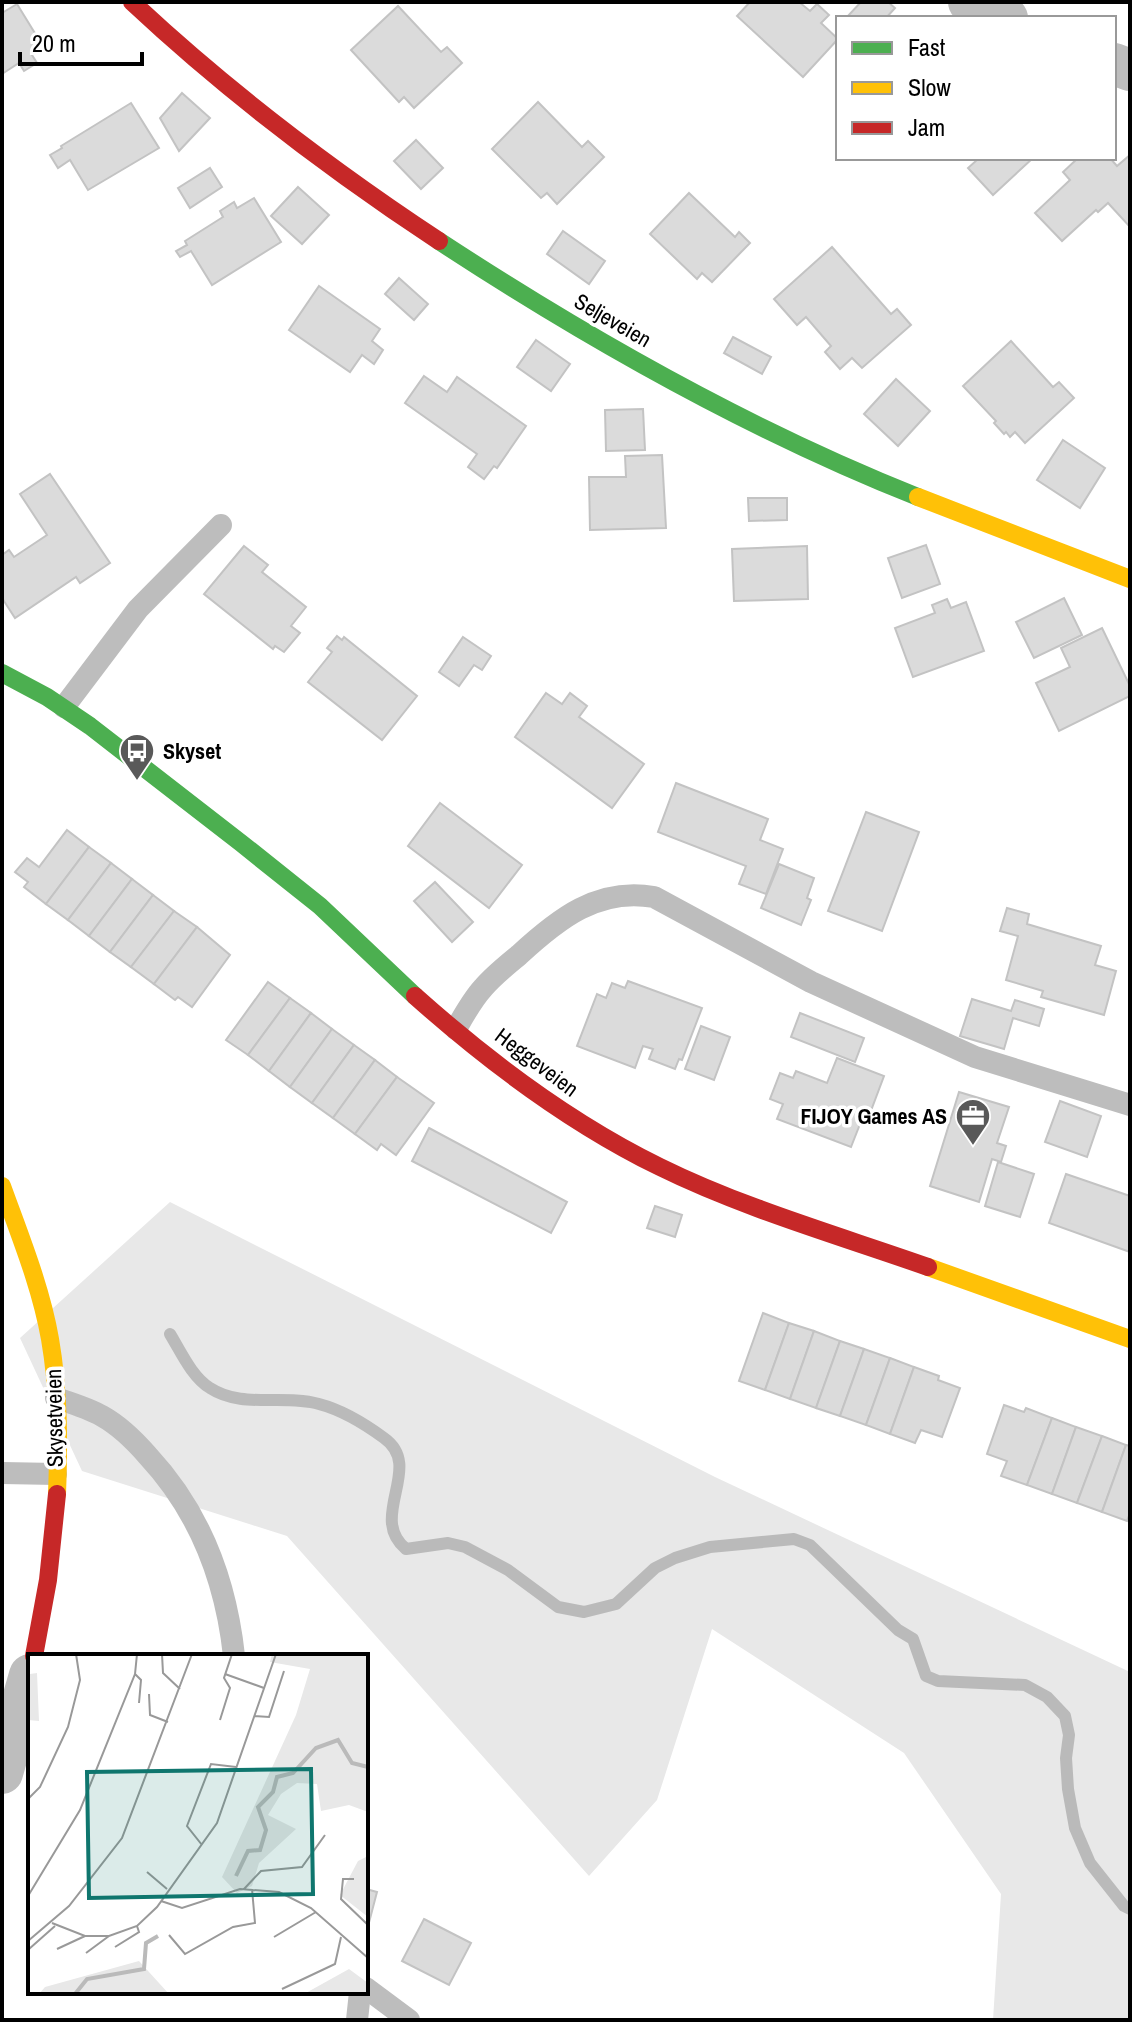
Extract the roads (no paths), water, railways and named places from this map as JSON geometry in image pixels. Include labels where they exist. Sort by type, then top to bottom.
[{"type":"street","name":"Seljeveien","points":[[132,2],[215,77],[326,163],[425,233],[645,366],[783,438],[863,474],[1130,579]]},
{"type":"street","points":[[969,2],[1002,16]]},
{"type":"street","name":"Heggeveien","points":[[2,673],[40,691],[91,726],[311,899],[387,972],[519,1082],[559,1110],[655,1167],[1130,1339]]},
{"type":"street","name":"Skysetveien","points":[[2,1186],[50,1337],[56,1398],[56,1474],[49,1570],[34,1654]]},
{"type":"street","points":[[2,1773],[28,1682]]},
{"type":"lane","points":[[64,707],[138,609],[221,525]]},
{"type":"lane","points":[[456,1029],[482,988],[573,911],[599,899],[635,893],[654,897],[811,982],[975,1057],[1130,1105]]},
{"type":"lane","points":[[56,1398],[102,1416],[132,1439],[180,1497],[201,1532],[217,1572],[230,1622],[234,1654]]},
{"type":"lane","points":[[2,1473],[56,1474]]},
{"type":"lane","points":[[368,1989],[409,2020]]},
{"type":"lane","points":[[357,2020],[360,1994]]},
{"type":"waterway","points":[[170,1334],[198,1377],[222,1394],[249,1400],[319,1404],[353,1418],[384,1438],[395,1450],[399,1463],[392,1522],[396,1536],[406,1549],[448,1543],[465,1547],[508,1570],[558,1607],[584,1612],[616,1604],[655,1568],[710,1547],[794,1539],[810,1545],[898,1630],[913,1639],[926,1676],[938,1681],[1025,1685],[1047,1697],[1065,1716],[1069,1735],[1066,1758],[1068,1789],[1075,1828],[1090,1863],[1124,1906],[1130,1909]]},
{"type":"place","name":"Skyset","points":[[137,782]]},
{"type":"place","name":"FIJOY Games AS","points":[[973,1147]]}]
